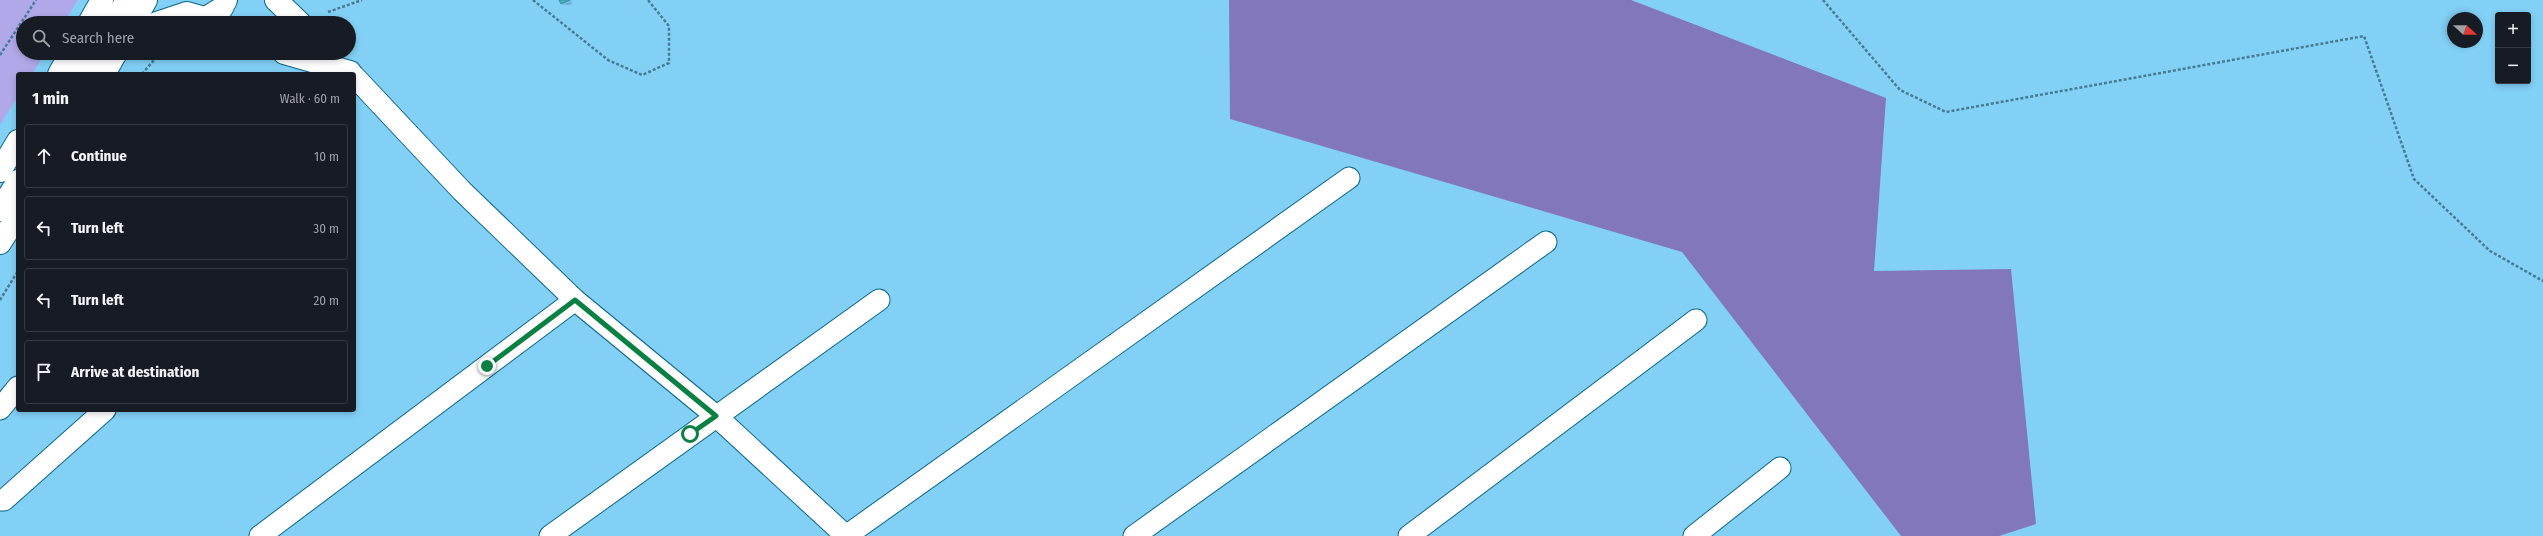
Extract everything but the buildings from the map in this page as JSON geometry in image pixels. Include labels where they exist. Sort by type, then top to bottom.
[{"type":"main road","points":[[93,16],[102,0]]},
{"type":"main road","points":[[117,16],[127,0]]},
{"type":"main road","points":[[137,16],[146,0]]},
{"type":"main road","points":[[186,16],[222,8],[226,0]]},
{"type":"main road","points":[[276,0],[293,16]]},
{"type":"main road","points":[[60,72],[67,60]]},
{"type":"main road","points":[[87,72],[108,60]]},
{"type":"main road","points":[[305,60],[342,72]]},
{"type":"main road","points":[[336,60],[346,72]]},
{"type":"main road","points":[[0,171],[16,144]]},
{"type":"main road","points":[[0,210],[16,185]]},
{"type":"main road","points":[[0,243],[16,218]]},
{"type":"lane","points":[[356,82],[462,191],[575,300],[716,416],[846,536],[1349,178]]},
{"type":"lane","points":[[1134,536],[1546,242]]},
{"type":"lane","points":[[260,536],[575,300]]},
{"type":"lane","points":[[550,536],[879,300]]},
{"type":"lane","points":[[1409,536],[1696,320]]},
{"type":"lane","points":[[0,409],[16,389]]},
{"type":"lane","points":[[0,500],[4,500],[103,412]]},
{"type":"lane","points":[[1694,536],[1780,468]]},
{"type":"path","points":[[26,16],[36,0]]},
{"type":"path","points":[[319,16],[362,0]]},
{"type":"path","points":[[533,0],[608,60],[642,75],[669,63],[669,26],[648,0]]},
{"type":"path","points":[[1824,0],[1900,90],[1946,112],[2364,36],[2414,179],[2490,251],[2543,281]]},
{"type":"path","points":[[0,55],[16,31]]},
{"type":"path","points":[[144,72],[154,60]]},
{"type":"path","points":[[0,300],[16,274]]},
{"type":"shaded area","points":[[0,0],[78,0],[68,16],[16,16],[16,60],[41,60],[33,72],[16,72],[16,99],[0,125]]},
{"type":"shaded area","points":[[1229,0],[1631,0],[1886,98],[1874,271],[2011,269],[2036,524],[1999,536],[1901,536],[1682,252],[1230,119]]},
{"type":"route","points":[[487,366],[575,300],[716,416],[690,434]]}]
